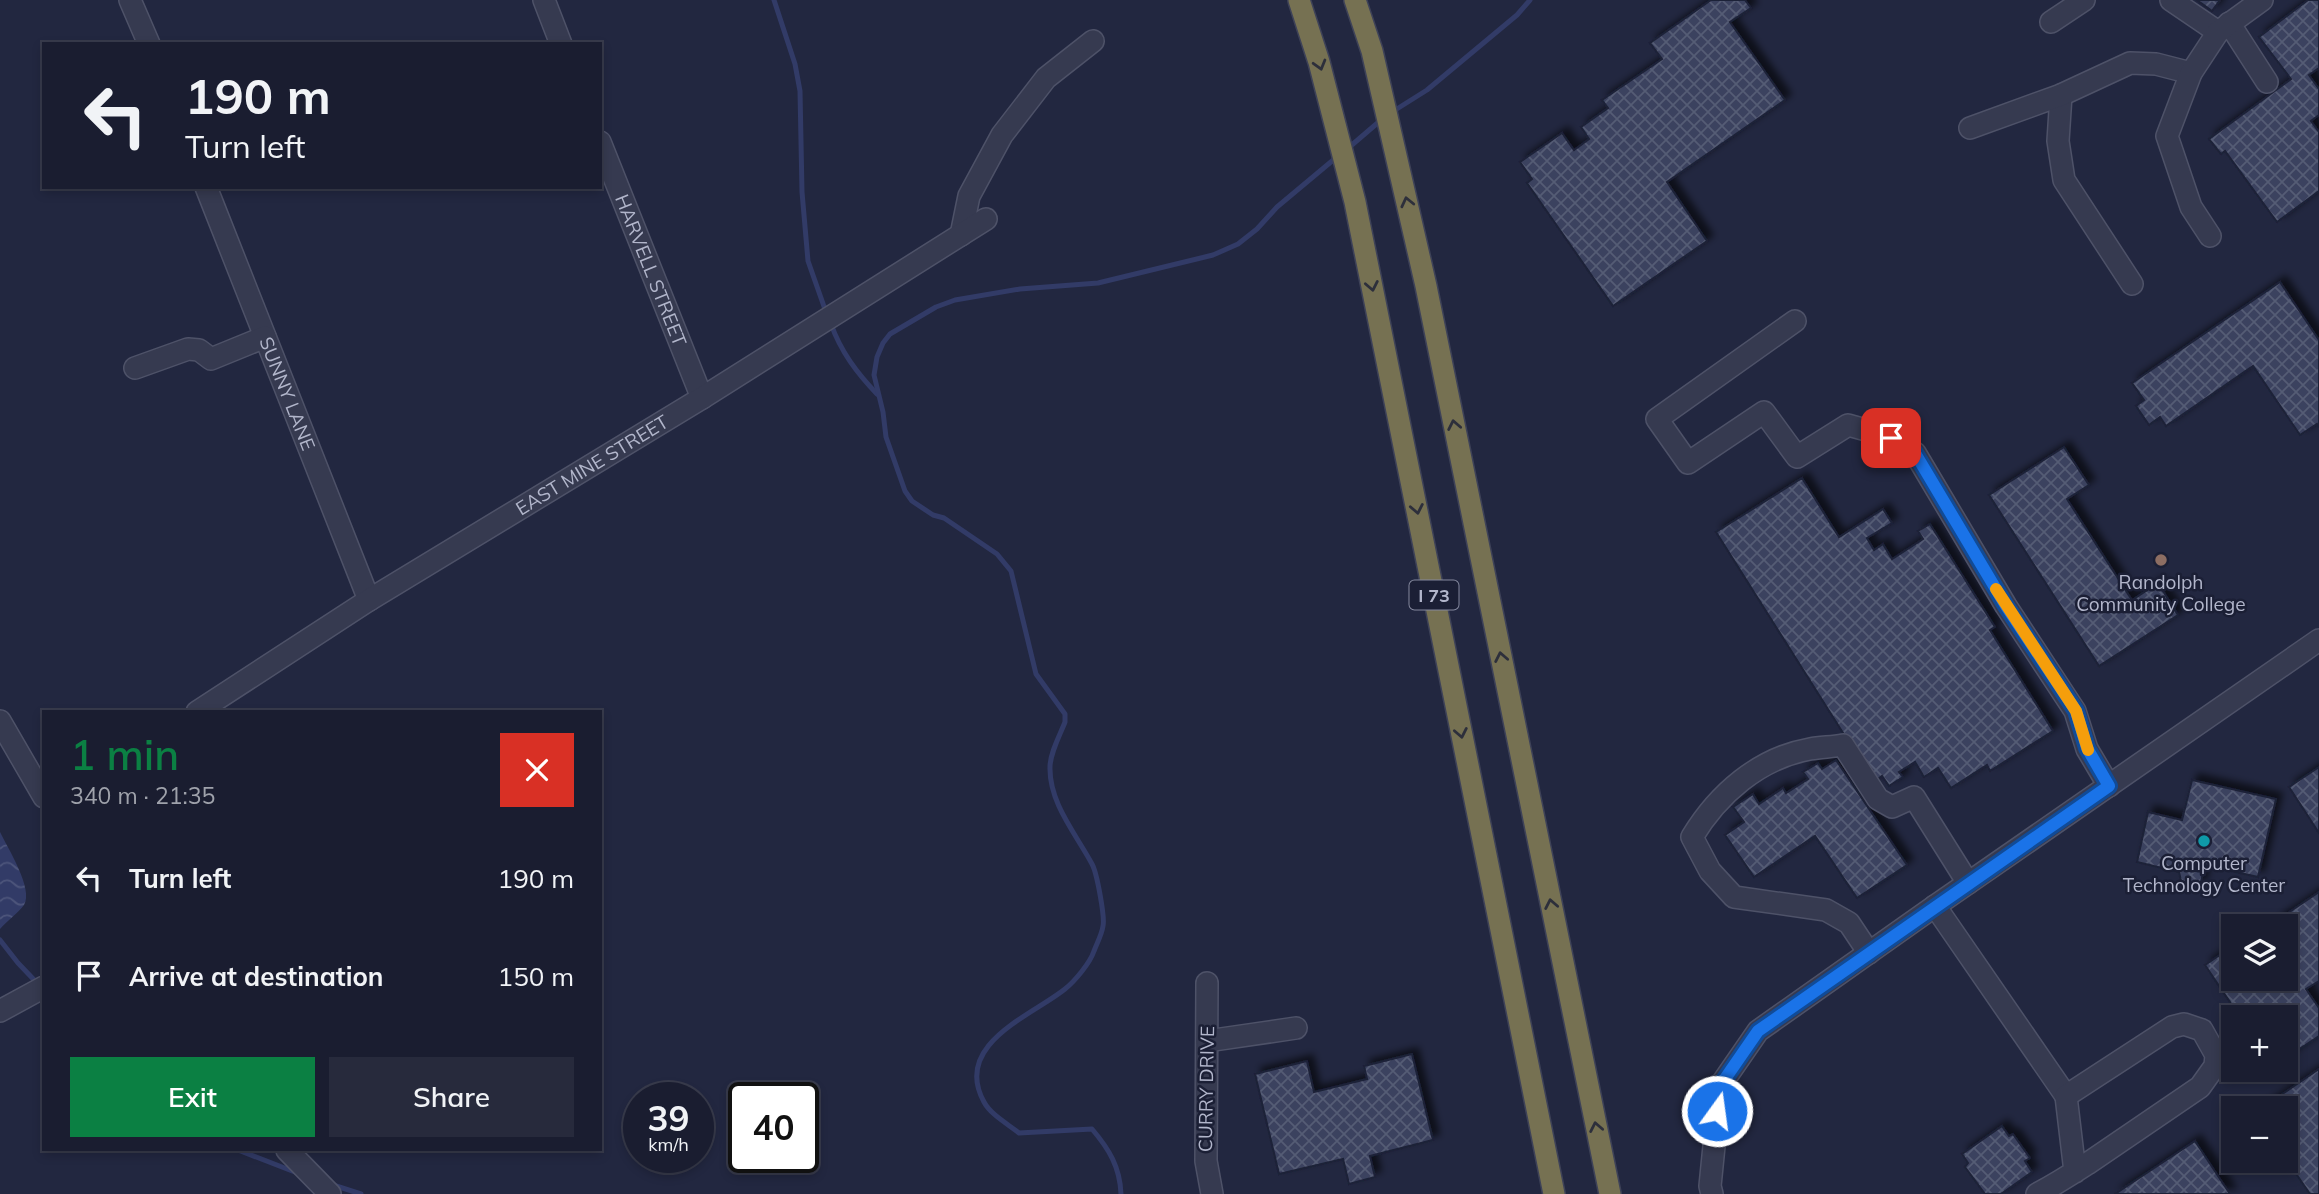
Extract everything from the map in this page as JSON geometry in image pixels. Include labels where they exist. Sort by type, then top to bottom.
[{"type":"highway","name":"I 73","points":[[1299,0],[1320,62],[1355,202],[1554,1194]]},
{"type":"highway","name":"I 73","points":[[1355,0],[1371,51],[1426,286],[1610,1194]]},
{"type":"street","points":[[130,0],[148,42]]},
{"type":"street","points":[[544,0],[560,42]]},
{"type":"street","points":[[2051,22],[2084,0]]},
{"type":"street","points":[[2171,0],[2223,27],[2267,82]]},
{"type":"street","points":[[2210,236],[2191,207],[2167,136],[2191,73],[2223,27],[2262,0]]},
{"type":"street","points":[[961,235],[969,196],[1002,135],[1046,78],[1093,41]]},
{"type":"street","points":[[1970,128],[2061,95],[2130,63],[2156,64],[2191,73]]},
{"type":"street","points":[[2061,95],[2058,141],[2064,180],[2132,284]]},
{"type":"street","name":"HARVELL STREET","points":[[602,147],[702,398]]},
{"type":"street","name":"SUNNY LANE","points":[[206,189],[369,600]]},
{"type":"street","name":"EAST MINE STREET","points":[[200,710],[369,600],[702,398],[986,219]]},
{"type":"street","points":[[1795,321],[1657,419],[1688,463],[1764,412],[1797,457],[1848,425],[1891,438],[1915,453],[2006,606],[2076,711],[2087,748],[2109,786]]},
{"type":"street","points":[[135,368],[188,349],[199,350],[211,359],[265,337]]},
{"type":"street","points":[[1712,1194],[1710,1186],[1720,1086],[1758,1031],[2319,640]]},
{"type":"street","points":[[0,721],[42,794]]},
{"type":"street","points":[[1869,953],[1849,923],[1826,910],[1734,897],[1710,872],[1692,837],[1703,819],[1724,795],[1763,765],[1808,750],[1843,745],[1878,799],[1892,807],[1914,797],[1968,883]]},
{"type":"street","points":[[1934,906],[2066,1096],[2075,1172]]},
{"type":"street","name":"CURRY DRIVE","points":[[1207,984],[1206,1161],[1212,1194]]},
{"type":"street","points":[[0,1011],[42,989]]},
{"type":"street","points":[[2038,1194],[2200,1087],[2216,1066],[2216,1055],[2202,1030],[2184,1024],[2172,1027],[2066,1096]]},
{"type":"street","points":[[1207,1041],[1296,1028]]},
{"type":"street","points":[[288,1151],[330,1194]]},
{"type":"water","points":[[0,832],[23,879],[26,898],[22,908],[0,929]]},
{"type":"building","points":[[1711,0],[1745,0],[1751,8],[1730,22],[1785,100],[1667,182],[1707,241],[1613,306],[1527,183],[1532,179],[1520,162],[1562,133],[1574,150],[1589,139],[1581,127],[1608,108],[1602,100],[1662,59],[1650,43]]},
{"type":"building","points":[[2197,0],[2220,0],[2212,11]]},
{"type":"building","points":[[2308,0],[2319,0],[2319,68],[2309,75],[2319,89],[2319,115],[2311,121],[2319,132],[2319,191],[2277,222],[2225,151],[2221,154],[2209,139],[2291,79],[2259,37]]},
{"type":"building","points":[[2280,282],[2319,340],[2319,427],[2317,424],[2300,435],[2253,366],[2166,426],[2160,417],[2149,425],[2136,406],[2144,400],[2132,383]]},
{"type":"building","points":[[2064,447],[2089,485],[2067,499],[2132,600],[2158,583],[2178,615],[2099,666],[1989,495]]},
{"type":"building","points":[[1802,478],[1839,537],[1883,509],[1892,523],[1867,538],[1874,550],[1883,544],[1892,559],[1923,539],[1918,531],[1930,524],[1995,627],[1990,630],[2053,731],[1990,771],[1987,765],[1951,788],[1938,768],[1924,777],[1915,762],[1899,772],[1903,777],[1889,786],[1882,776],[1874,782],[1716,532]]},
{"type":"building","points":[[1836,760],[1907,865],[1857,898],[1815,836],[1754,877],[1725,835],[1744,822],[1733,807],[1753,794],[1759,804],[1783,788],[1786,793],[1808,779],[1803,772],[1818,763],[1822,769]]},
{"type":"building","points":[[2319,767],[2319,833],[2289,787]]},
{"type":"building","name":"Computer Technology Center","points":[[2192,780],[2276,799],[2258,877],[2205,865],[2200,886],[2181,881],[2179,872],[2137,862],[2148,812],[2182,820]]},
{"type":"building","points":[[2319,892],[2319,981],[2306,989],[2319,1008],[2319,1036],[2298,1050],[2298,1005],[2232,1005],[2222,991],[2298,991],[2298,914],[2286,914]]},
{"type":"building","points":[[2221,954],[2221,989],[2205,965]]},
{"type":"building","points":[[1412,1054],[1433,1140],[1370,1156],[1375,1177],[1349,1184],[1343,1159],[1279,1174],[1255,1074],[1307,1061],[1314,1092],[1367,1079],[1364,1066]]},
{"type":"building","points":[[2319,1069],[2319,1194],[2310,1194],[2296,1173],[2298,1173],[2298,1096],[2280,1096]]},
{"type":"building","points":[[2002,1126],[2009,1136],[2013,1134],[2030,1158],[2025,1161],[2032,1172],[2001,1194],[1985,1194],[1965,1167],[1968,1163],[1962,1154]]},
{"type":"building","points":[[2195,1141],[2230,1194],[2115,1194]]},
{"type":"waterway","points":[[774,0],[795,64],[800,91],[802,192],[808,261],[827,315]]},
{"type":"waterway","points":[[1392,112],[1427,90],[1517,15],[1530,0]]},
{"type":"waterway","points":[[1346,150],[1381,120]]},
{"type":"waterway","points":[[1121,1194],[1112,1159],[1092,1129],[1019,1133],[987,1107],[977,1082],[979,1064],[987,1048],[1017,1021],[1065,989],[1086,966],[1102,929],[1102,905],[1092,864],[1054,793],[1050,762],[1065,722],[1065,714],[1036,674],[1011,571],[997,554],[944,518],[933,515],[912,501],[905,491],[886,437],[874,375],[877,357],[890,334],[936,307],[955,300],[1020,289],[1098,283],[1213,255],[1238,244],[1257,229],[1277,207],[1338,156]]},
{"type":"waterway","points":[[831,324],[850,362],[877,394]]},
{"type":"waterway","points":[[0,940],[39,985]]},
{"type":"waterway","points":[[241,1151],[300,1174]]},
{"type":"waterway","points":[[333,1185],[361,1194]]},
{"type":"slow traffic","points":[[1996,589],[2076,711],[2088,750]]},
{"type":"place","name":"Randolph Community College","points":[[2161,560]]},
{"type":"place","name":"Computer Technology Center","points":[[2204,841]]},
{"type":"route","points":[[1717,1111],[1720,1086],[1758,1031],[2109,786],[2087,748],[2076,711],[2006,606],[1915,453],[1891,438]]}]
